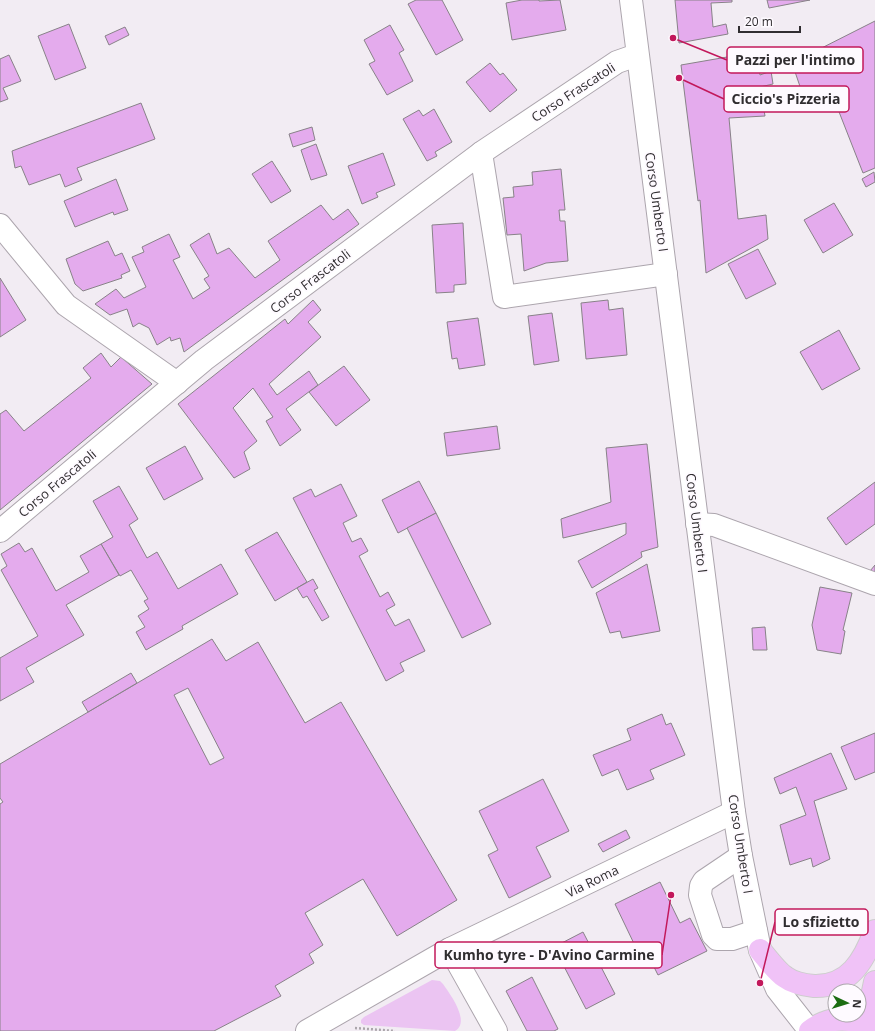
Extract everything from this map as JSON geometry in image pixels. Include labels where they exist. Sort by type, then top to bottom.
[{"type":"main road","points":[[758,941],[785,977],[804,985],[826,986],[850,974],[866,951],[875,931]]},
{"type":"main road","points":[[810,1031],[825,1022],[842,1019],[858,1021],[870,1027],[875,982]]},
{"type":"street","name":"Corso Umberto I","points":[[631,0],[734,812],[741,856],[758,941],[777,989],[810,1031]]},
{"type":"street","name":"Corso Frascatoli","points":[[0,531],[204,360],[481,153],[616,62],[637,55]]},
{"type":"street","points":[[481,153],[504,297],[666,274]]},
{"type":"street","points":[[0,225],[66,305],[177,383]]},
{"type":"street","points":[[697,524],[714,525],[875,584]]},
{"type":"street","name":"Via Roma","points":[[307,1031],[450,949],[734,812]]},
{"type":"street","points":[[741,856],[704,881],[701,886],[700,895],[713,935],[717,939],[758,941]]},
{"type":"street","points":[[450,949],[486,1026]]},
{"type":"path","points":[[338,1014],[346,1027],[356,1030],[396,1031]]},
{"type":"shaded area","points":[[432,980],[440,981],[443,984],[458,1008],[461,1021],[459,1027],[455,1031],[364,1025],[361,1023],[361,1020],[364,1017]]},
{"type":"building","points":[[416,0],[442,0],[463,40],[436,55],[408,4]]},
{"type":"building","points":[[522,0],[560,0],[566,30],[512,40],[506,3]]},
{"type":"building","points":[[675,0],[732,0],[732,2],[711,3],[713,27],[726,24],[728,34],[679,43]]},
{"type":"building","points":[[767,0],[810,0],[769,8]]},
{"type":"building","points":[[875,21],[875,168],[863,173],[832,94],[806,104],[792,63]]},
{"type":"building","points":[[69,24],[86,68],[55,80],[38,36]]},
{"type":"building","points":[[390,25],[404,50],[399,53],[413,81],[387,95],[369,64],[375,61],[364,40]]},
{"type":"building","points":[[125,27],[129,35],[109,45],[105,36]]},
{"type":"building","points":[[756,52],[760,75],[771,71],[773,84],[760,87],[765,116],[729,118],[738,219],[766,215],[768,239],[706,273],[700,200],[698,201],[681,65]]},
{"type":"building","points":[[9,55],[21,81],[3,88],[8,99],[0,102],[0,59]]},
{"type":"building","points":[[490,63],[500,75],[503,73],[517,90],[490,112],[466,82]]},
{"type":"building","points":[[141,103],[155,139],[77,168],[82,180],[65,187],[60,174],[29,185],[21,166],[15,168],[12,151]]},
{"type":"building","points":[[434,109],[452,142],[435,152],[437,156],[427,161],[403,119],[419,110],[423,116]]},
{"type":"building","points":[[312,127],[315,140],[293,147],[289,134]]},
{"type":"building","points":[[316,144],[327,175],[311,180],[301,150]]},
{"type":"building","points":[[383,153],[395,185],[376,193],[378,197],[362,204],[348,166]]},
{"type":"building","points":[[272,161],[291,191],[271,203],[252,174]]},
{"type":"building","points":[[561,169],[565,210],[559,210],[560,221],[565,221],[568,261],[546,263],[524,271],[521,234],[507,235],[503,198],[514,197],[513,187],[533,185],[532,172]]},
{"type":"building","points":[[874,172],[875,182],[866,187],[862,179]]},
{"type":"building","points":[[116,179],[128,210],[114,215],[113,212],[75,227],[64,201]]},
{"type":"building","points":[[834,203],[853,235],[823,253],[804,220]]},
{"type":"building","points":[[321,205],[333,220],[348,209],[359,224],[184,352],[180,338],[171,341],[170,337],[157,345],[149,328],[139,323],[133,327],[127,309],[110,315],[95,304],[116,289],[124,298],[146,287],[132,257],[144,252],[142,247],[169,234],[180,257],[173,260],[193,299],[210,288],[204,279],[209,276],[190,245],[209,233],[217,254],[229,248],[255,278],[280,260],[268,241]]},
{"type":"building","points":[[463,223],[466,284],[454,285],[454,292],[436,293],[432,225]]},
{"type":"building","points":[[108,241],[115,256],[122,253],[130,271],[121,275],[122,278],[83,291],[75,284],[66,259]]},
{"type":"building","points":[[758,249],[776,284],[746,299],[728,264]]},
{"type":"building","points":[[0,278],[26,320],[0,337]]},
{"type":"building","points":[[313,300],[321,310],[308,322],[321,337],[269,384],[277,395],[309,371],[318,385],[286,409],[301,430],[280,446],[266,421],[273,417],[253,388],[233,408],[257,441],[244,452],[250,469],[234,478],[178,404],[285,319],[288,324]]},
{"type":"building","points":[[608,300],[609,310],[623,308],[627,355],[586,359],[581,303]]},
{"type":"building","points":[[552,313],[559,361],[534,365],[528,316]]},
{"type":"building","points":[[478,318],[485,365],[459,369],[457,358],[452,359],[447,322]]},
{"type":"building","points":[[839,330],[860,369],[822,390],[800,352]]},
{"type":"building","points":[[101,353],[111,367],[121,357],[152,384],[0,510],[0,414],[6,410],[24,431],[91,378],[83,368]]},
{"type":"building","points":[[344,366],[370,400],[336,426],[309,392]]},
{"type":"building","points":[[497,426],[500,449],[447,456],[444,433]]},
{"type":"building","points":[[647,444],[658,547],[641,552],[642,557],[592,588],[578,561],[626,534],[626,523],[563,538],[561,519],[611,502],[606,448]]},
{"type":"building","points":[[185,446],[203,479],[164,500],[146,468]]},
{"type":"building","points":[[419,481],[436,513],[398,533],[382,500]]},
{"type":"building","points":[[875,482],[875,524],[846,545],[827,518]]},
{"type":"building","points":[[341,484],[357,516],[343,523],[352,542],[361,538],[368,551],[359,556],[380,597],[388,592],[395,605],[386,610],[395,626],[409,619],[425,651],[400,663],[404,671],[386,681],[293,498],[311,489],[315,497]]},
{"type":"building","points":[[119,486],[138,519],[129,525],[147,558],[157,552],[178,589],[221,564],[238,594],[182,626],[183,629],[146,650],[136,632],[145,627],[138,616],[149,609],[144,601],[148,599],[131,570],[120,576],[101,544],[113,537],[93,501]]},
{"type":"building","points":[[436,513],[491,624],[462,638],[407,528]]},
{"type":"building","points":[[277,532],[307,582],[275,601],[245,550]]},
{"type":"building","points":[[19,543],[25,552],[32,548],[56,591],[89,572],[80,556],[101,544],[119,575],[66,605],[84,635],[26,668],[34,682],[0,701],[0,658],[38,636],[1,570],[7,566],[1,554]]},
{"type":"building","points":[[647,564],[660,631],[622,638],[620,631],[610,633],[596,593]]},
{"type":"building","points":[[875,565],[875,573],[870,571]]},
{"type":"building","points":[[313,579],[318,588],[314,590],[329,617],[322,621],[307,596],[303,598],[297,588]]},
{"type":"building","points":[[820,587],[852,593],[843,630],[845,631],[841,654],[817,650],[812,625]]},
{"type":"building","points":[[765,627],[767,650],[753,650],[752,628]]},
{"type":"building","points":[[212,639],[226,661],[258,642],[305,723],[341,702],[457,900],[397,936],[363,879],[305,913],[323,945],[309,954],[314,963],[275,986],[281,996],[214,1031],[0,1031],[0,804],[3,802],[0,798],[0,764]],"holes":[[[188,688],[224,758],[210,765],[174,695]]]},
{"type":"building","points":[[131,673],[137,683],[88,712],[82,702]]},
{"type":"building","points":[[662,714],[666,725],[671,723],[685,755],[650,770],[654,779],[627,790],[618,769],[602,776],[593,755],[631,740],[627,729]]},
{"type":"building","points":[[875,733],[875,772],[855,780],[841,747]]},
{"type":"building","points":[[831,753],[847,789],[814,801],[830,859],[813,867],[811,858],[790,865],[780,825],[806,815],[796,787],[780,794],[774,778]]},
{"type":"building","points":[[543,779],[569,831],[536,847],[551,877],[509,898],[488,855],[498,850],[479,811]]},
{"type":"building","points":[[626,830],[630,838],[603,852],[598,844]]},
{"type":"building","points":[[660,882],[680,923],[690,918],[707,951],[658,975],[645,949],[638,952],[615,904]]},
{"type":"building","points":[[583,932],[615,994],[586,1009],[554,947]]},
{"type":"building","points":[[532,977],[558,1029],[554,1031],[527,1031],[506,991]]},
{"type":"place","name":"Pazzi per l'intimo","points":[[673,38]]},
{"type":"place","name":"Ciccio's Pizzeria","points":[[679,78]]},
{"type":"place","name":"Kumho tyre - D'Avino Carmine","points":[[671,895]]},
{"type":"place","name":"Lo sfizietto","points":[[760,983]]}]
